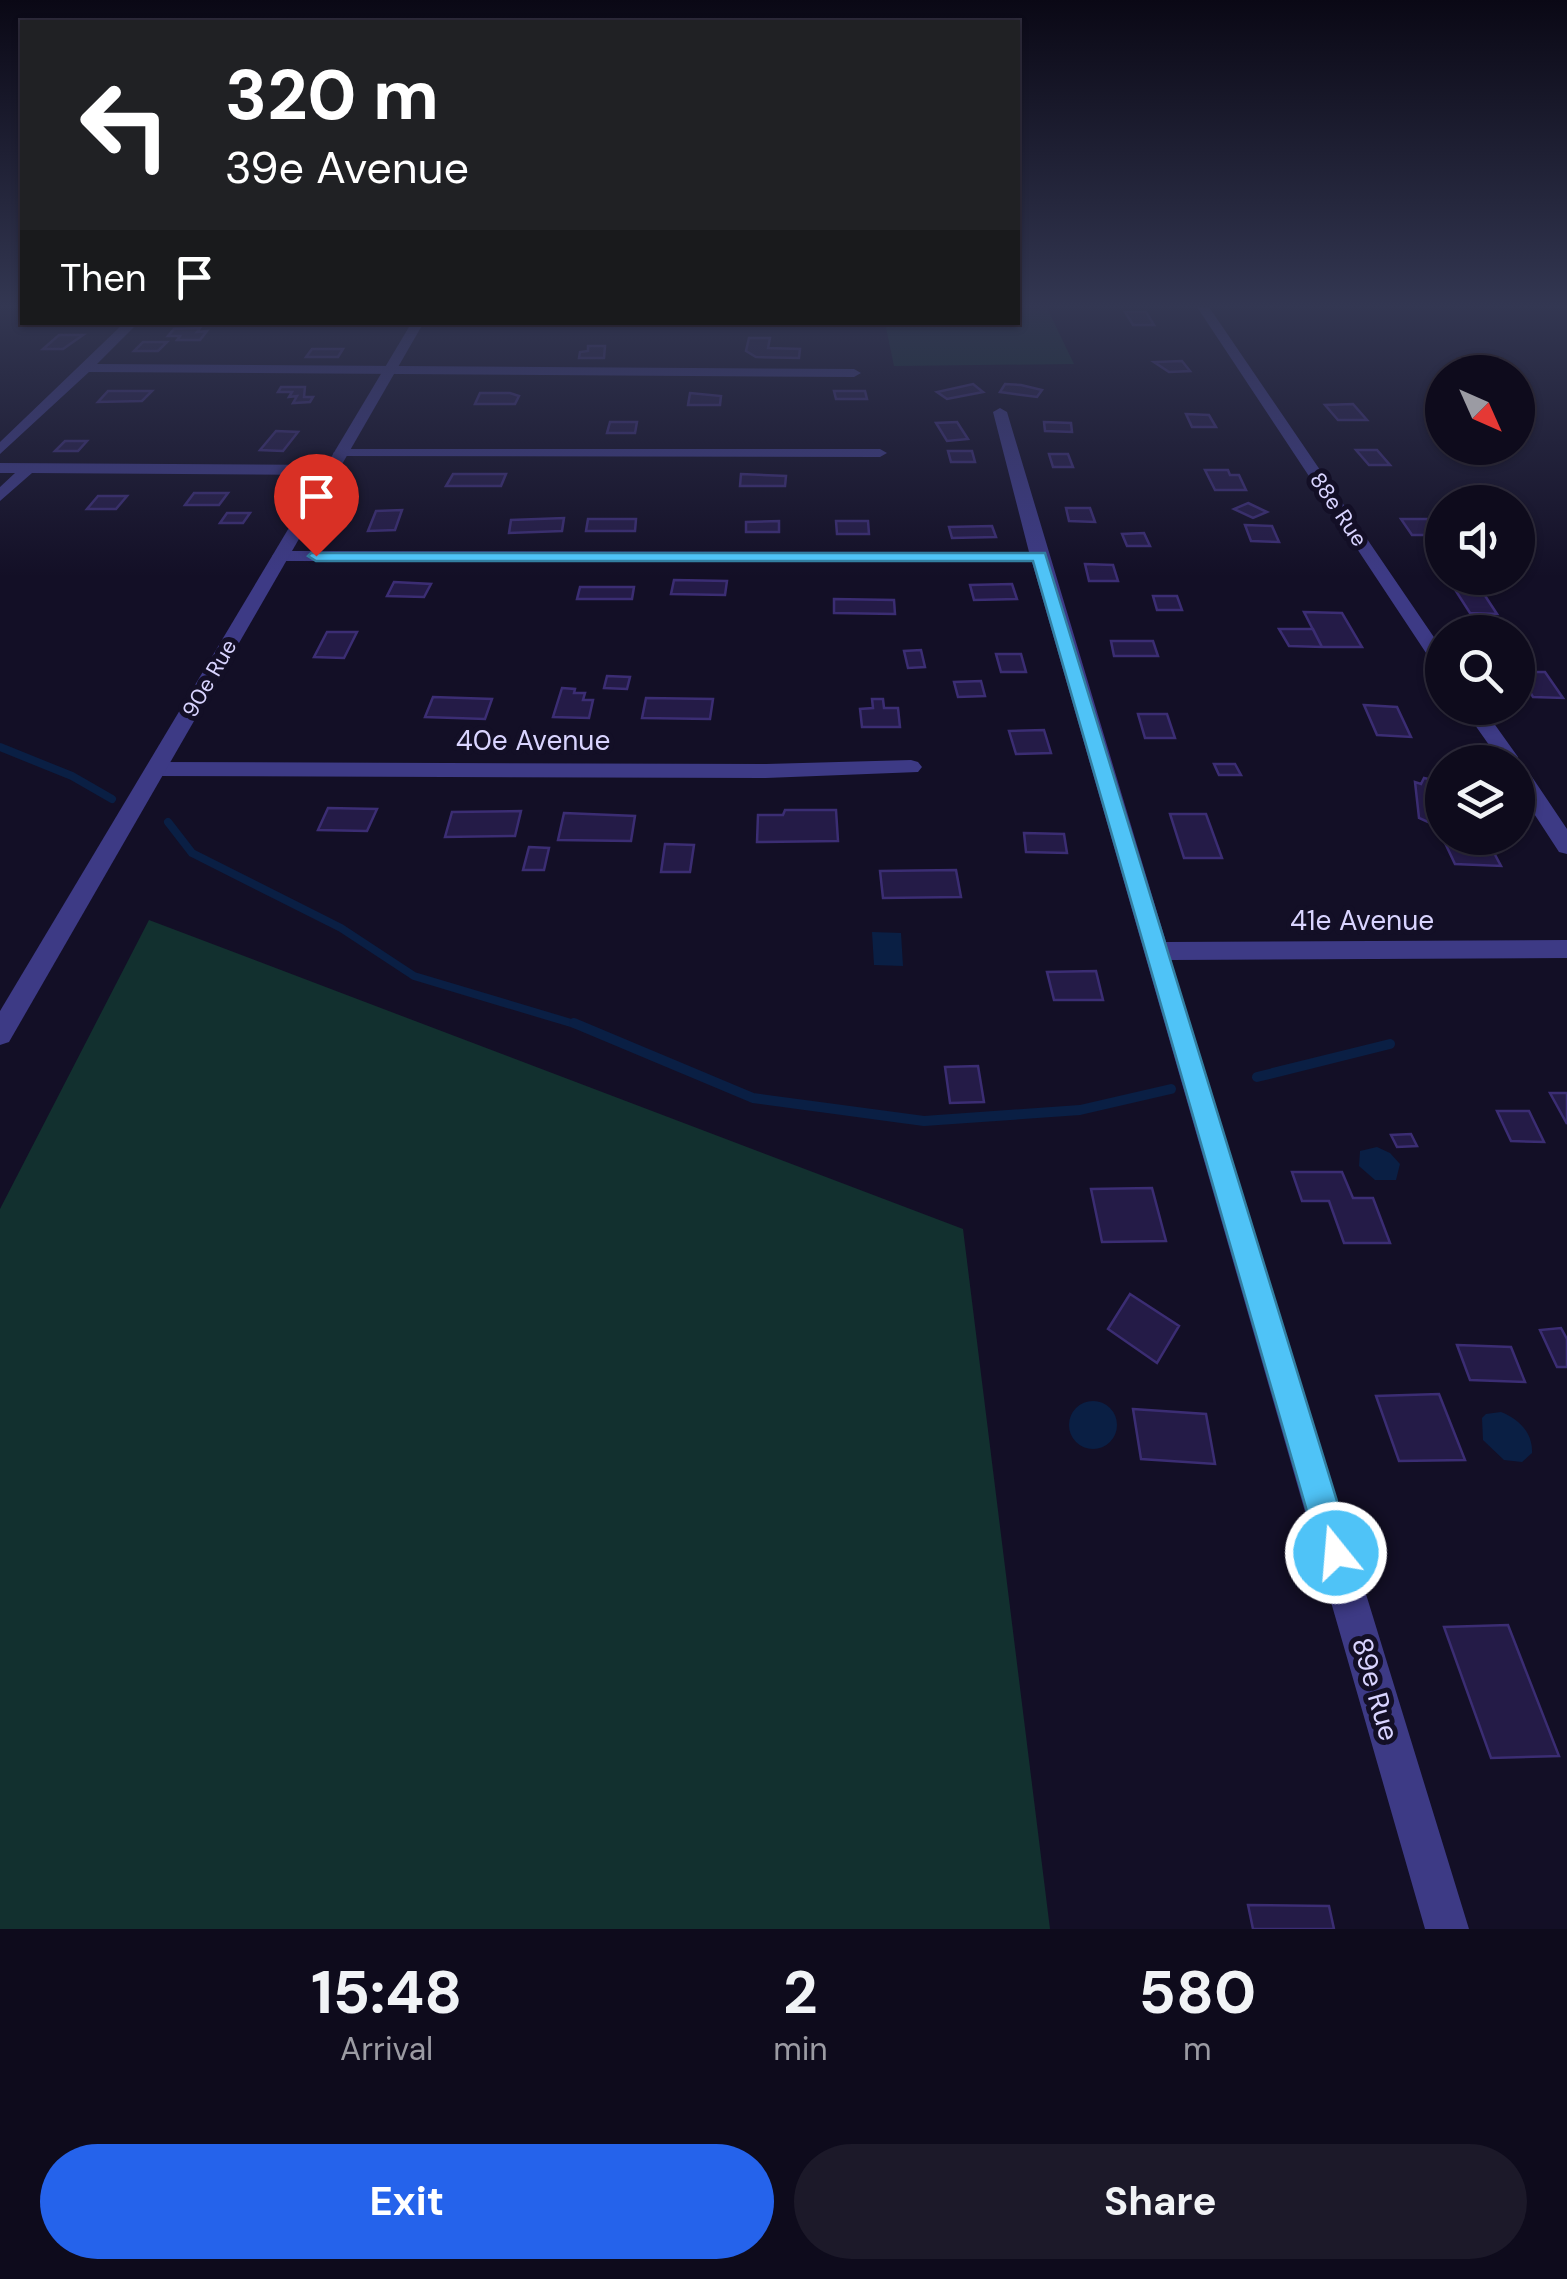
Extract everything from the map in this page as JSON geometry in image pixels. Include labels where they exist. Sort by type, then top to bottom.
[{"type":"street","points":[[0,450],[56,397]]},
{"type":"street","name":"90e Rue","points":[[0,1034],[374,397]]},
{"type":"street","name":"88e Rue","points":[[1264,397],[1425,637]]},
{"type":"street","name":"89e Rue","points":[[1000,412],[1039,557],[1447,1929]]},
{"type":"street","points":[[340,453],[880,453]]},
{"type":"street","points":[[0,468],[330,470]]},
{"type":"street","points":[[0,496],[26,470]]},
{"type":"street","points":[[280,556],[1039,557]]},
{"type":"street","name":"40e Avenue","points":[[156,768],[911,767]]},
{"type":"street","points":[[1535,798],[1567,846]]},
{"type":"street","name":"41e Avenue","points":[[1158,951],[1567,949]]},
{"type":"green space","points":[[149,920],[963,1229],[1050,1929],[0,1929],[0,1209]]},
{"type":"water","points":[[872,932],[901,933],[903,966],[874,965]]},
{"type":"water","points":[[1377,1147],[1400,1164],[1396,1180],[1375,1180],[1359,1166],[1360,1151]]},
{"type":"water","points":[[1093,1401],[1110,1408],[1117,1425],[1110,1442],[1093,1449],[1076,1442],[1069,1425],[1076,1408]]},
{"type":"water","points":[[1501,1412],[1519,1423],[1530,1439],[1532,1453],[1522,1462],[1504,1460],[1483,1440],[1482,1418]]},
{"type":"building","points":[[103,397],[146,397],[142,401],[98,402]]},
{"type":"building","points":[[296,397],[313,397],[310,402],[293,403]]},
{"type":"building","points":[[478,397],[518,397],[515,404],[475,404]]},
{"type":"building","points":[[689,397],[721,397],[720,405],[688,405]]},
{"type":"building","points":[[1353,404],[1367,420],[1338,420],[1325,405]]},
{"type":"building","points":[[1186,414],[1209,415],[1216,427],[1192,427]]},
{"type":"building","points":[[610,422],[637,422],[635,433],[607,433]]},
{"type":"building","points":[[957,422],[968,439],[947,441],[936,423]]},
{"type":"building","points":[[1044,422],[1071,423],[1072,432],[1045,431]]},
{"type":"building","points":[[276,431],[298,432],[283,451],[260,450]]},
{"type":"building","points":[[65,441],[87,441],[78,451],[55,451]]},
{"type":"building","points":[[1356,450],[1377,450],[1390,465],[1369,465]]},
{"type":"building","points":[[948,451],[972,451],[975,462],[951,462]]},
{"type":"building","points":[[1049,454],[1068,454],[1073,467],[1053,467]]},
{"type":"building","points":[[1205,470],[1228,470],[1230,475],[1239,475],[1246,490],[1215,490]]},
{"type":"building","points":[[453,474],[506,474],[501,486],[446,486]]},
{"type":"building","points":[[741,474],[786,476],[785,486],[740,486]]},
{"type":"building","points":[[194,493],[228,493],[219,505],[185,505]]},
{"type":"building","points":[[98,496],[127,496],[116,509],[87,509]]},
{"type":"building","points":[[1248,503],[1267,512],[1253,518],[1234,509]]},
{"type":"building","points":[[1066,508],[1090,508],[1095,522],[1069,521]]},
{"type":"building","points":[[402,510],[395,530],[368,531],[376,511]]},
{"type":"building","points":[[227,513],[250,513],[243,523],[220,523]]},
{"type":"building","points":[[564,518],[562,531],[509,533],[511,520]]},
{"type":"building","points":[[588,519],[636,519],[635,531],[586,531]]},
{"type":"building","points":[[1401,519],[1425,519],[1425,535],[1412,535]]},
{"type":"building","points":[[779,521],[779,532],[746,532],[746,522]]},
{"type":"building","points":[[836,521],[868,521],[869,534],[837,534]]},
{"type":"building","points":[[1245,525],[1272,526],[1279,542],[1251,541]]},
{"type":"building","points":[[992,526],[996,537],[952,538],[949,527]]},
{"type":"building","points":[[1144,533],[1150,546],[1127,546],[1122,534]]},
{"type":"building","points":[[1085,564],[1113,565],[1118,581],[1089,581]]},
{"type":"building","points":[[674,580],[727,581],[725,595],[671,594]]},
{"type":"building","points":[[394,582],[431,584],[424,597],[387,596]]},
{"type":"building","points":[[1012,584],[1017,599],[974,600],[970,585]]},
{"type":"building","points":[[580,587],[634,587],[632,599],[577,599]]},
{"type":"building","points":[[1458,595],[1485,595],[1497,614],[1470,613]]},
{"type":"building","points":[[1153,596],[1177,596],[1182,610],[1157,610]]},
{"type":"building","points":[[834,599],[894,600],[895,614],[834,613]]},
{"type":"building","points":[[1304,612],[1342,613],[1362,647],[1322,647]]},
{"type":"building","points":[[1279,629],[1313,629],[1322,647],[1289,646]]},
{"type":"building","points":[[327,632],[357,632],[344,658],[314,657]]},
{"type":"building","points":[[1111,641],[1153,641],[1158,656],[1114,656]]},
{"type":"building","points":[[921,650],[925,667],[908,668],[904,651]]},
{"type":"building","points":[[996,654],[1021,654],[1026,672],[1001,672]]},
{"type":"building","points":[[1535,672],[1545,672],[1563,698],[1535,697]]},
{"type":"building","points":[[607,676],[630,677],[627,689],[604,688]]},
{"type":"building","points":[[981,681],[985,696],[958,697],[954,682]]},
{"type":"building","points":[[562,688],[575,689],[574,693],[585,693],[583,700],[593,700],[589,718],[553,717]]},
{"type":"building","points":[[433,697],[492,699],[485,719],[425,717]]},
{"type":"building","points":[[646,698],[713,699],[710,719],[642,718]]},
{"type":"building","points":[[872,699],[883,699],[884,708],[898,708],[900,727],[862,727],[860,709],[873,708]]},
{"type":"building","points":[[1364,705],[1397,707],[1411,737],[1377,735]]},
{"type":"building","points":[[1138,714],[1167,714],[1175,738],[1145,738]]},
{"type":"building","points":[[1044,730],[1051,753],[1016,754],[1009,731]]},
{"type":"building","points":[[1214,764],[1235,764],[1241,775],[1219,775]]},
{"type":"building","points":[[1425,778],[1425,821],[1419,818],[1415,782],[1421,784]]},
{"type":"building","points":[[328,808],[377,809],[367,831],[318,830]]},
{"type":"building","points":[[785,810],[836,810],[838,841],[757,842],[758,815],[783,815]]},
{"type":"building","points":[[521,811],[515,836],[445,837],[452,812]]},
{"type":"building","points":[[564,813],[635,816],[631,841],[558,840]]},
{"type":"building","points":[[1170,814],[1206,814],[1222,858],[1184,858]]},
{"type":"building","points":[[1024,833],[1064,834],[1067,853],[1026,852]]},
{"type":"building","points":[[665,844],[694,845],[690,872],[661,872]]},
{"type":"building","points":[[529,847],[549,848],[544,870],[523,870]]},
{"type":"building","points":[[1451,855],[1495,855],[1501,866],[1455,864]]},
{"type":"building","points":[[956,870],[961,897],[883,898],[880,871]]},
{"type":"building","points":[[1096,971],[1103,1000],[1054,1000],[1047,972]]},
{"type":"building","points":[[978,1066],[984,1102],[950,1103],[945,1067]]},
{"type":"building","points":[[1550,1093],[1567,1093],[1567,1124]]},
{"type":"building","points":[[1497,1111],[1529,1111],[1544,1142],[1511,1141]]},
{"type":"building","points":[[1411,1134],[1417,1146],[1397,1147],[1391,1135]]},
{"type":"building","points":[[1292,1172],[1342,1172],[1353,1198],[1373,1198],[1390,1243],[1344,1243],[1329,1201],[1302,1201]]},
{"type":"building","points":[[1152,1188],[1166,1241],[1102,1242],[1091,1189]]},
{"type":"building","points":[[1130,1294],[1179,1326],[1157,1363],[1108,1329]]},
{"type":"building","points":[[1561,1328],[1567,1339],[1567,1367],[1557,1367],[1540,1330]]},
{"type":"building","points":[[1457,1345],[1511,1347],[1525,1382],[1470,1380]]},
{"type":"building","points":[[1439,1394],[1465,1460],[1399,1461],[1376,1396]]},
{"type":"building","points":[[1133,1409],[1206,1414],[1215,1464],[1141,1459]]},
{"type":"building","points":[[1508,1625],[1559,1756],[1491,1758],[1444,1627]]},
{"type":"building","points":[[1248,1905],[1329,1906],[1334,1929],[1253,1929]]},
{"type":"waterway","points":[[0,747],[72,776],[112,799]]},
{"type":"waterway","points":[[168,822],[192,853],[341,928],[414,976],[581,1026]]},
{"type":"waterway","points":[[574,1023],[753,1098],[924,1121],[1080,1110],[1171,1089]]},
{"type":"waterway","points":[[1257,1077],[1390,1044]]},
{"type":"route","points":[[316,556],[1039,557],[1336,1553]]}]
